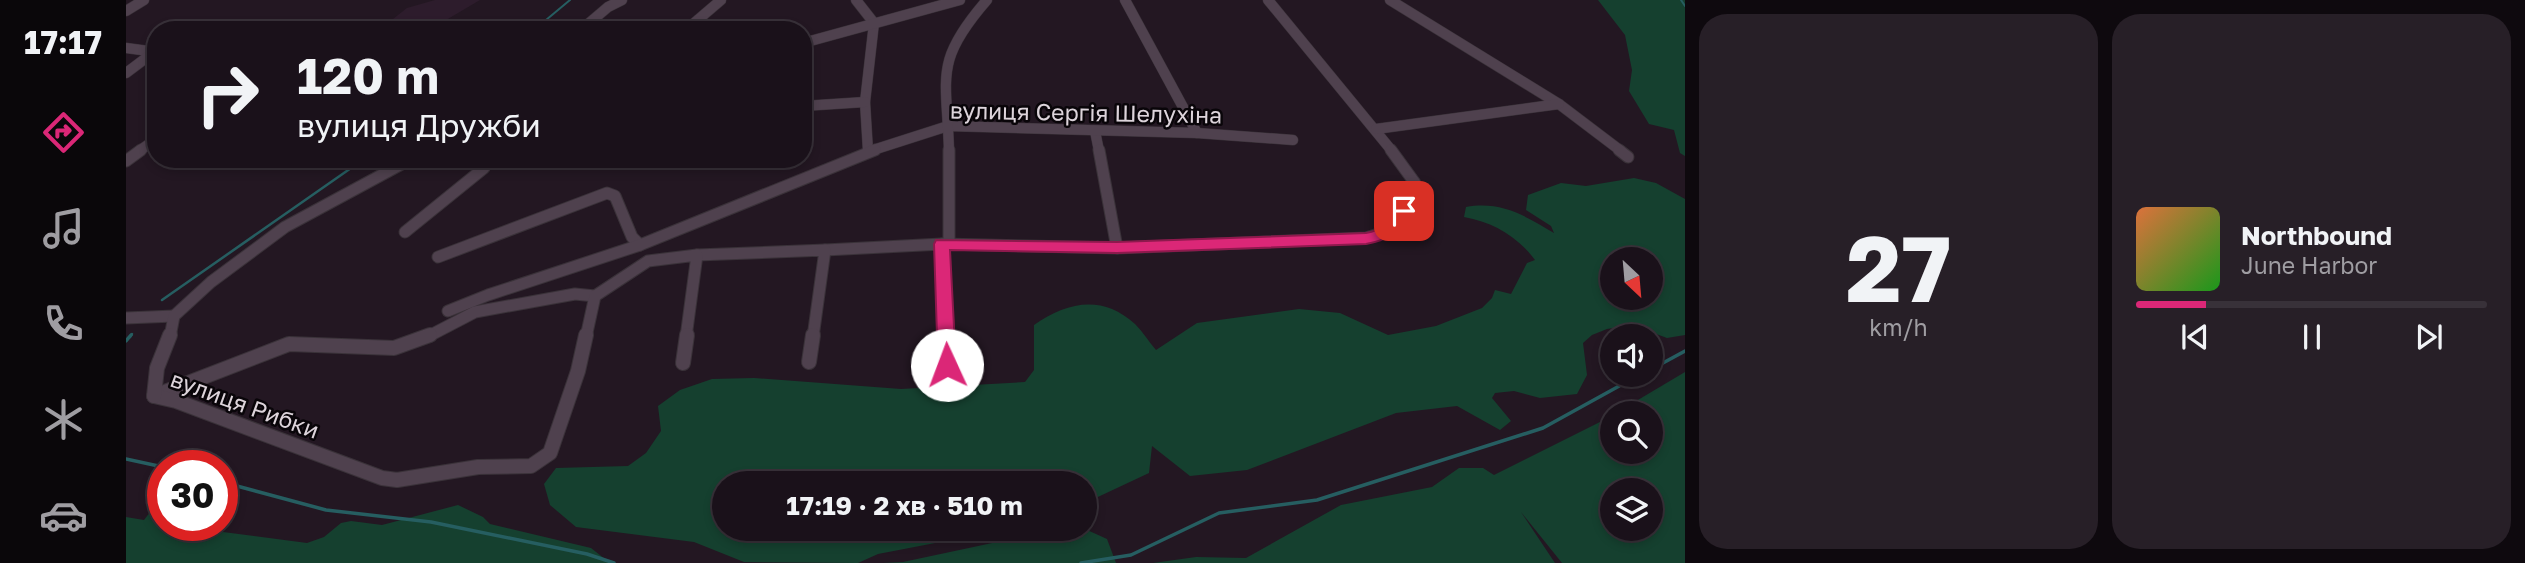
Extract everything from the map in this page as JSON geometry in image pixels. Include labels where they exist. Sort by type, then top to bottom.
[{"type":"street","points":[[126,11],[144,0]]},
{"type":"street","points":[[592,21],[608,7],[622,0]]},
{"type":"street","points":[[696,21],[721,0]]},
{"type":"street","points":[[856,0],[874,23],[865,102],[868,152]]},
{"type":"street","points":[[812,40],[960,0]]},
{"type":"street","points":[[947,365],[945,244],[948,126],[944,102],[948,59],[966,25],[987,0]]},
{"type":"street","points":[[1125,0],[1197,133]]},
{"type":"street","points":[[595,296],[637,267],[661,257],[945,244],[1117,248],[1381,236],[1392,228],[1415,193],[1415,183],[1376,129],[1268,0]]},
{"type":"street","points":[[1390,0],[1559,104],[1628,157]]},
{"type":"street","points":[[126,48],[147,51]]},
{"type":"street","points":[[126,73],[147,58]]},
{"type":"street","points":[[812,105],[865,102]]},
{"type":"street","points":[[1376,129],[1559,104]]},
{"type":"street","name":"вулиця Сергія Шелухіна","points":[[448,312],[488,295],[654,239],[868,152],[948,126],[1197,133],[1293,140]]},
{"type":"street","points":[[1095,131],[1117,248]]},
{"type":"street","points":[[126,161],[147,146]]},
{"type":"street","points":[[153,396],[157,368],[169,340],[174,316],[211,282],[285,227],[394,168]]},
{"type":"street","points":[[405,232],[484,168]]},
{"type":"street","points":[[438,257],[607,193],[615,196],[632,237],[640,244]]},
{"type":"street","points":[[654,239],[650,252],[661,257]]},
{"type":"street","points":[[809,362],[825,250]]},
{"type":"street","points":[[682,363],[698,255]]},
{"type":"street","name":"вулиця Рибки","points":[[575,294],[595,296],[578,371],[550,453],[531,466],[478,467],[397,480],[382,478],[176,401],[153,396],[289,344],[383,349],[424,338],[475,312],[575,294]]},
{"type":"street","points":[[126,318],[174,316]]},
{"type":"shaded area","points":[[435,0],[480,0],[444,21],[390,21],[407,8]]},
{"type":"green space","points":[[1598,0],[1685,0],[1685,156],[1680,153],[1674,130],[1649,124],[1629,91],[1632,70],[1625,35]]},
{"type":"green space","points":[[1634,178],[1656,183],[1685,199],[1685,335],[1663,337],[1663,324],[1600,324],[1600,332],[1583,343],[1587,375],[1577,394],[1540,398],[1514,391],[1495,393],[1492,398],[1511,421],[1500,430],[1457,406],[1396,413],[1247,470],[1190,476],[1152,446],[1149,473],[1097,497],[1097,471],[712,471],[712,541],[946,541],[878,554],[858,563],[744,562],[694,542],[576,527],[550,505],[544,484],[556,468],[628,466],[646,453],[661,431],[658,406],[680,390],[712,379],[754,378],[901,389],[1025,382],[1034,370],[1034,325],[1059,311],[1084,305],[1110,308],[1123,314],[1138,327],[1156,350],[1197,323],[1299,309],[1340,313],[1388,335],[1436,326],[1482,308],[1492,298],[1495,290],[1511,294],[1527,263],[1535,260],[1521,244],[1504,232],[1464,217],[1466,207],[1490,206],[1512,211],[1554,233],[1551,226],[1526,210],[1528,195],[1561,183],[1586,186]]},
{"type":"green space","points":[[1685,372],[1685,563],[1562,563],[1521,512],[1555,563],[1153,563],[1196,557],[1246,558],[1341,505],[1432,487],[1459,468],[1483,468],[1494,475],[1600,422],[1600,464],[1663,464],[1663,401],[1636,401]]},
{"type":"green space","points":[[458,505],[483,517],[490,524],[591,548],[610,563],[126,563],[126,517],[144,520],[147,516],[147,541],[238,541],[238,534],[307,543],[324,537],[341,523],[351,521],[382,525]]},
{"type":"green space","points":[[1097,534],[1107,539],[1116,563],[883,563],[903,562],[1002,541],[1097,541]]},
{"type":"waterway","points":[[545,21],[570,0]]},
{"type":"waterway","points":[[1681,0],[1685,6]]},
{"type":"waterway","points":[[162,300],[351,168]]},
{"type":"waterway","points":[[126,341],[131,335]]},
{"type":"waterway","points":[[1663,363],[1685,351]]},
{"type":"waterway","points":[[1081,563],[1131,555],[1219,513],[1317,500],[1543,428],[1617,387]]},
{"type":"waterway","points":[[126,459],[147,464]]},
{"type":"waterway","points":[[238,486],[326,510],[431,522],[587,554],[614,563]]},
{"type":"route","points":[[947,365],[942,244],[1117,248],[1366,238],[1381,236],[1392,228],[1404,211]]}]
